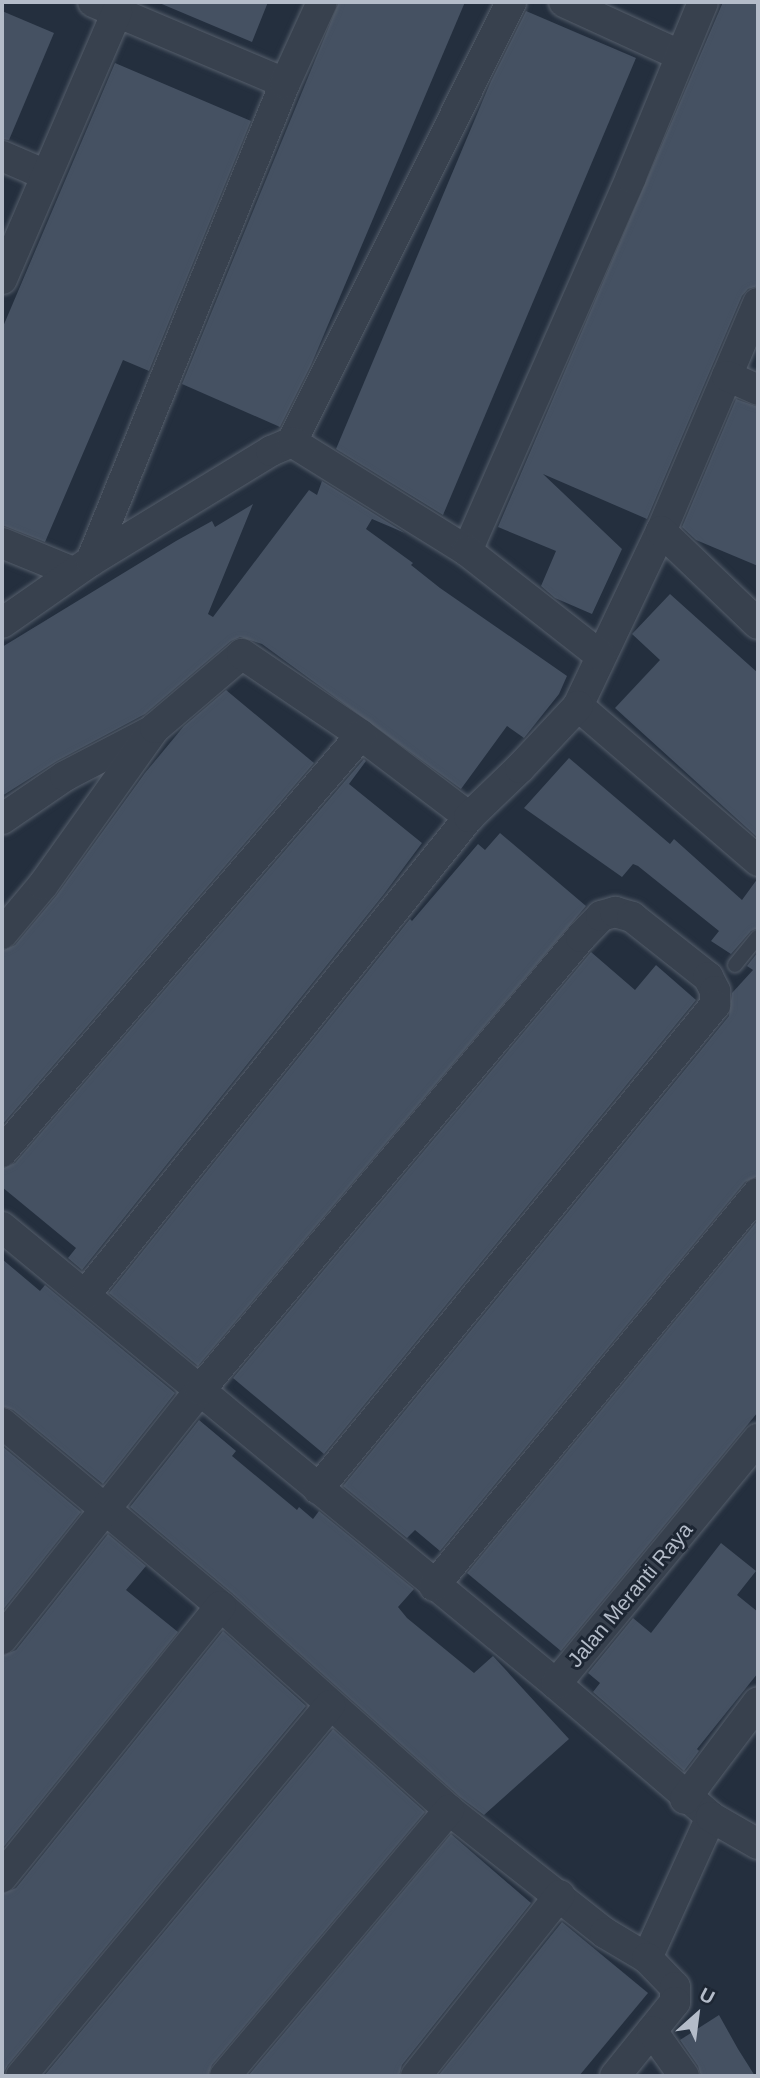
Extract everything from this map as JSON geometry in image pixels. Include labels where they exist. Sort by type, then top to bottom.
[{"type":"street","points":[[82,567],[285,83],[322,2]]},
{"type":"street","points":[[2,623],[82,567],[271,452],[292,442],[511,2]]},
{"type":"street","points":[[564,2],[680,55]]},
{"type":"street","points":[[467,551],[626,189],[703,2]]},
{"type":"street","points":[[2,279],[47,175],[105,7],[285,83]]},
{"type":"street","points":[[2,156],[47,175]]},
{"type":"street","points":[[85,1295],[468,817],[520,768],[578,706],[661,531],[758,303]]},
{"type":"street","points":[[727,376],[758,390]]},
{"type":"street","points":[[292,442],[467,551],[601,656]]},
{"type":"street","points":[[661,531],[758,624]]},
{"type":"street","points":[[2,543],[82,567]]},
{"type":"street","points":[[709,577],[758,592]]},
{"type":"street","points":[[2,819],[65,776],[155,728],[242,653],[361,735],[468,817]]},
{"type":"street","points":[[578,706],[758,861]]},
{"type":"street","points":[[2,934],[43,886],[155,728]]},
{"type":"street","points":[[2,1152],[361,735]]},
{"type":"street","points":[[6,1626],[107,1507],[200,1390],[601,916],[615,912],[632,917],[708,977],[716,990],[715,1005],[497,1267],[318,1489]]},
{"type":"street","points":[[434,1586],[758,1193]]},
{"type":"street","points":[[2,1227],[556,1684]]},
{"type":"street","points":[[2,1423],[107,1507],[449,1810],[605,1933],[647,1958],[675,1987],[677,1996],[615,2076]]},
{"type":"street","name":"Jalan Meranti Raya","points":[[758,1438],[556,1684],[685,1798],[710,1817],[758,1844]]},
{"type":"street","points":[[2,1877],[220,1606]]},
{"type":"street","points":[[685,1798],[758,1702]]},
{"type":"street","points":[[21,2076],[330,1705]]},
{"type":"street","points":[[225,2076],[449,1810]]},
{"type":"street","points":[[647,1958],[710,1817]]},
{"type":"street","points":[[416,2076],[560,1895]]},
{"type":"street","points":[[652,2031],[684,2076]]},
{"type":"lane","points":[[735,965],[758,937]]},
{"type":"building","points":[[157,2],[268,2],[252,42]]},
{"type":"building","points":[[339,2],[465,2],[311,365],[280,427],[182,384]]},
{"type":"building","points":[[723,2],[758,2],[758,286],[748,289],[742,296],[647,519],[543,474],[622,549],[592,614],[555,598],[541,586],[556,551],[498,527]]},
{"type":"building","points":[[2,11],[54,33],[9,140],[2,139]]},
{"type":"building","points":[[526,11],[636,58],[443,515],[336,449],[491,81]]},
{"type":"building","points":[[115,63],[251,121],[149,371],[123,360],[45,542],[2,525],[2,329]]},
{"type":"building","points":[[736,399],[758,407],[758,566],[696,540],[682,527]]},
{"type":"building","points":[[322,481],[405,533],[372,519],[366,529],[413,563],[411,565],[440,588],[567,676],[559,694],[524,738],[507,726],[461,789],[262,644],[240,637],[231,641],[145,714],[57,761],[2,796],[2,647],[176,541],[212,521],[215,527],[253,504],[208,614],[213,617],[309,490],[317,495]]},
{"type":"building","points":[[670,594],[758,673],[758,838],[615,708],[660,660],[632,634]]},
{"type":"building","points":[[226,690],[314,763],[2,1125],[2,951],[15,945],[56,896],[145,773],[184,726]]},
{"type":"building","points":[[569,758],[670,844],[674,839],[742,900],[758,878],[758,928],[751,931],[731,954],[711,941],[719,931],[638,866],[633,864],[622,877],[524,808]]},
{"type":"building","points":[[364,759],[366,761],[349,784],[422,843],[82,1270],[68,1258],[76,1248],[2,1187],[2,1169],[15,1163]]},
{"type":"building","points":[[500,833],[586,906],[198,1366],[109,1293],[410,919],[412,921],[478,844],[485,850]]},
{"type":"building","points":[[591,952],[635,990],[656,965],[696,1000],[324,1454],[233,1378]]},
{"type":"building","points":[[758,952],[758,1176],[745,1182],[440,1551],[415,1530],[407,1538],[343,1486],[729,1016],[732,993],[753,970],[747,966]]},
{"type":"building","points":[[758,1220],[758,1412],[561,1651],[467,1573]]},
{"type":"building","points":[[2,1259],[40,1291],[45,1285],[175,1393],[103,1484],[13,1410],[2,1406]]},
{"type":"building","points":[[199,1420],[236,1451],[232,1456],[297,1510],[299,1507],[313,1519],[319,1511],[414,1589],[398,1607],[407,1618],[474,1673],[493,1656],[569,1739],[484,1815],[460,1797],[232,1593],[130,1507]]},
{"type":"building","points":[[2,1446],[81,1512],[2,1611]]},
{"type":"building","points":[[108,1534],[146,1566],[126,1590],[178,1632],[2,1849],[2,1656],[16,1650]]},
{"type":"building","points":[[721,1543],[756,1571],[737,1595],[758,1612],[758,1673],[697,1749],[699,1751],[684,1771],[593,1692],[600,1683],[588,1673],[633,1618],[651,1633]]},
{"type":"building","points":[[223,1631],[306,1706],[8,2065],[2,2076],[2,1894],[16,1888]]},
{"type":"building","points":[[333,1729],[425,1812],[212,2065],[208,2076],[44,2076]]},
{"type":"building","points":[[451,1834],[531,1903],[402,2065],[399,2076],[248,2076]]},
{"type":"building","points":[[562,1922],[648,1993],[579,2076],[438,2076]]},
{"type":"building","points":[[719,2015],[755,2076],[701,2076],[698,2066],[680,2040]]}]
